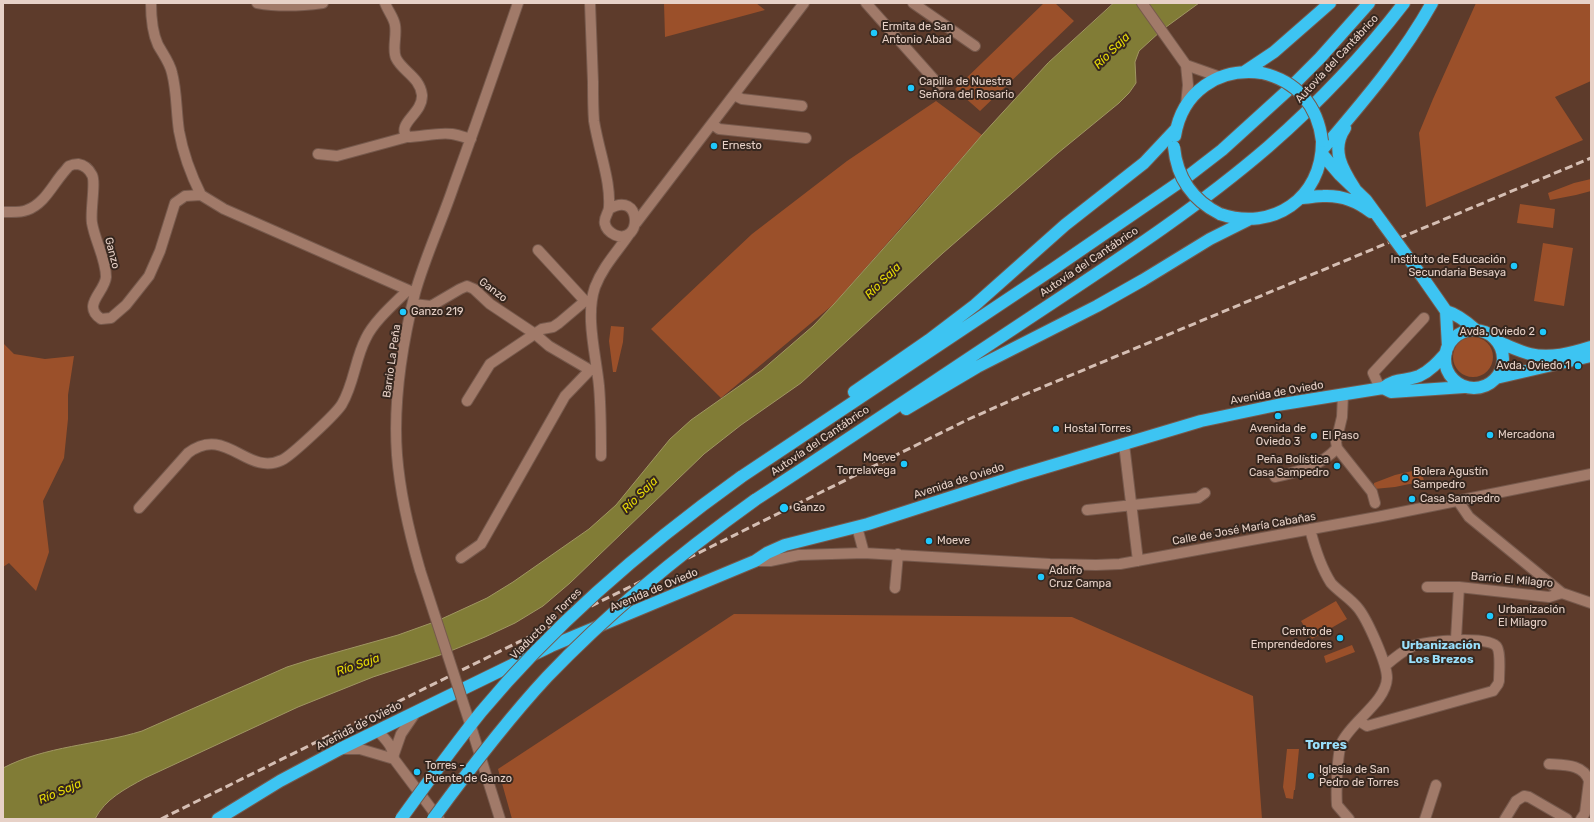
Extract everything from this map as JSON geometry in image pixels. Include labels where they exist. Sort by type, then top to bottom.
[{"type":"highway","points":[[1244,72],[1274,52],[1330,3]]},
{"type":"highway","name":"Autovía del Cantábrico","points":[[741,477],[1054,269],[1187,177],[1222,150],[1287,91],[1369,3]]},
{"type":"highway","name":"Autovía del Cantábrico","points":[[758,498],[1190,209],[1242,168],[1293,124],[1357,58],[1404,3]]},
{"type":"highway","points":[[1355,189],[1344,171],[1338,156],[1340,137],[1344,130],[1382,84],[1407,46],[1432,3]]},
{"type":"highway","points":[[1322,148],[1380,82],[1407,46]]},
{"type":"highway","points":[[1244,72],[1262,73],[1275,76],[1287,82],[1304,96],[1318,119],[1322,148],[1315,178],[1300,198],[1285,210],[1276,214],[1248,220],[1220,214],[1203,205],[1185,184],[1177,166],[1174,147],[1176,129],[1186,105],[1204,86],[1220,77],[1244,72]]},
{"type":"highway","points":[[741,477],[807,426],[929,340],[975,305],[1065,224],[1144,163],[1176,129]]},
{"type":"highway","points":[[1322,148],[1340,175],[1371,206],[1424,278],[1446,311],[1447,350],[1445,362],[1448,371],[1456,382],[1464,387],[1479,388],[1488,385],[1496,378],[1501,370],[1504,360],[1498,342]]},
{"type":"highway","points":[[1300,198],[1323,196],[1344,197],[1360,204],[1382,222]]},
{"type":"highway","points":[[433,819],[478,760],[534,691],[573,650],[658,575],[714,530],[758,498],[954,380],[1097,306],[1210,239],[1248,220]]},
{"type":"highway","points":[[1446,311],[1452,312],[1468,322],[1476,330]]},
{"type":"highway","points":[[1447,350],[1454,339],[1462,333],[1476,330],[1486,332],[1498,342],[1518,350],[1540,356],[1552,356],[1591,347]]},
{"type":"highway","name":"Avenida de Oviedo","points":[[218,819],[280,781],[340,749],[551,646],[755,562],[767,553],[785,545],[857,527],[1020,474],[1201,421],[1240,412],[1381,388],[1391,381],[1413,378],[1425,373],[1447,350]]},
{"type":"highway","points":[[1496,378],[1591,356]]},
{"type":"highway","name":"Avenida de Oviedo","points":[[1381,388],[1391,392],[1464,387]]},
{"type":"highway","name":"Viaducto de Torres","points":[[401,819],[481,712],[549,637],[644,551],[741,477]]},
{"type":"street","points":[[139,508],[188,453],[203,444],[216,444],[256,462],[268,464],[282,460],[295,450],[342,404],[366,337],[373,326],[412,292],[224,208],[201,195],[193,180],[186,158],[179,131],[177,93],[172,70],[158,44],[151,19],[151,3]]},
{"type":"street","points":[[257,3],[268,5],[323,3]]},
{"type":"street","name":"Barrio La Peña","points":[[500,819],[411,538],[403,497],[397,447],[396,423],[404,340],[413,304],[412,292],[470,139],[518,3]]},
{"type":"street","points":[[590,3],[594,122],[609,186],[609,209],[605,216],[605,225],[609,232],[612,244],[610,258]]},
{"type":"street","points":[[467,401],[490,364],[528,340],[542,329],[553,327],[588,300],[610,258],[804,3]]},
{"type":"street","points":[[913,3],[975,46]]},
{"type":"street","points":[[1142,3],[1186,65],[1188,84],[1186,105]]},
{"type":"street","points":[[868,4],[939,85]]},
{"type":"street","points":[[386,6],[396,24],[394,54],[397,60],[412,74],[421,90],[422,103],[404,126],[403,130],[407,137]]},
{"type":"street","points":[[1186,65],[1220,77]]},
{"type":"street","points":[[734,95],[742,99],[802,106]]},
{"type":"street","points":[[712,124],[720,129],[806,138]]},
{"type":"street","points":[[318,154],[337,156],[407,137],[447,134],[470,139]]},
{"type":"street","name":"Ganzo","points":[[3,212],[27,210],[33,206],[47,196],[69,166],[76,164],[87,168],[94,181],[91,204],[92,224],[106,276],[104,286],[94,301],[93,311],[96,316],[101,319],[111,318],[126,305],[149,276],[160,251],[175,203],[185,196],[201,195]]},
{"type":"street","points":[[609,186],[625,206],[633,211],[636,218],[636,223]]},
{"type":"street","points":[[609,209],[615,206],[640,208],[651,204]]},
{"type":"street","points":[[609,232],[616,236],[624,236],[630,233]]},
{"type":"street","points":[[538,250],[588,300],[591,315],[593,370],[600,398],[601,456]]},
{"type":"street","name":"Ganzo","points":[[413,304],[431,306],[467,286],[474,289],[490,304],[535,334],[549,346],[593,370]]},
{"type":"street","points":[[1381,388],[1373,373],[1424,318]]},
{"type":"street","points":[[461,558],[481,544],[565,396],[593,370]]},
{"type":"street","points":[[1343,394],[1342,417],[1336,442],[1337,448],[1372,492],[1375,503]]},
{"type":"street","points":[[1124,444],[1138,561]]},
{"type":"street","points":[[1275,477],[1307,469],[1332,454],[1337,448]]},
{"type":"street","name":"Calle de José María Cabañas","points":[[755,562],[770,561],[799,555],[864,553],[1108,565],[1138,561],[1310,529],[1591,474]]},
{"type":"street","points":[[1087,510],[1198,498],[1204,493]]},
{"type":"street","points":[[1458,501],[1469,517],[1562,594],[1591,602]]},
{"type":"street","points":[[857,527],[864,553]]},
{"type":"street","points":[[1310,529],[1329,580],[1358,607],[1363,615],[1385,666],[1387,677],[1386,686],[1341,743],[1336,782],[1337,805],[1349,819]]},
{"type":"street","points":[[895,588],[898,554]]},
{"type":"street","name":"Barrio El Milagro","points":[[1427,587],[1460,587],[1545,597],[1552,597],[1562,594]]},
{"type":"street","points":[[1456,639],[1460,587]]},
{"type":"street","points":[[1359,721],[1367,726],[1495,689],[1499,681],[1497,647],[1489,642],[1456,639],[1420,644],[1412,646],[1385,666]]},
{"type":"street","points":[[392,757],[401,734],[417,712]]},
{"type":"street","points":[[378,731],[392,757],[439,819]]},
{"type":"street","points":[[340,749],[360,749],[392,757]]},
{"type":"street","points":[[1549,764],[1581,769],[1586,772],[1589,781],[1585,813],[1582,819]]},
{"type":"street","points":[[1425,819],[1436,784]]},
{"type":"street","points":[[1505,819],[1516,801],[1524,796],[1529,797],[1567,819]]},
{"type":"shaded area","points":[[664,3],[756,3],[765,10],[665,37]]},
{"type":"shaded area","points":[[1044,3],[1055,3],[1074,21],[980,111],[955,89]]},
{"type":"shaded area","points":[[1476,3],[1590,3],[1591,81],[1555,97],[1583,140],[1426,207],[1419,133]]},
{"type":"shaded area","points":[[936,101],[982,135],[834,304],[721,398],[651,329],[752,234],[847,161]]},
{"type":"shaded area","points":[[1591,179],[1591,191],[1550,200],[1548,193],[1574,183]]},
{"type":"shaded area","points":[[1520,204],[1555,209],[1553,228],[1517,223]]},
{"type":"shaded area","points":[[1543,243],[1573,248],[1564,306],[1534,301]]},
{"type":"shaded area","points":[[611,326],[624,327],[623,342],[616,372],[613,372],[609,341]]},
{"type":"shaded area","points":[[1473,337],[1481,339],[1487,343],[1491,349],[1493,357],[1491,365],[1487,371],[1481,375],[1473,377],[1465,375],[1459,371],[1455,365],[1453,357],[1455,349],[1459,343],[1465,339]]},
{"type":"shaded area","points":[[3,343],[14,354],[45,359],[74,356],[68,395],[68,419],[64,458],[43,501],[49,552],[36,591],[9,563],[3,567]]},
{"type":"shaded area","name":"Bolera Agustín Sampedro","points":[[1421,469],[1424,481],[1395,487],[1374,489],[1374,483],[1395,475]]},
{"type":"shaded area","points":[[1336,601],[1347,619],[1312,639],[1301,621]]},
{"type":"shaded area","points":[[734,614],[1072,617],[1253,696],[1262,819],[512,819],[498,769]]},
{"type":"shaded area","points":[[1352,645],[1355,652],[1326,663],[1324,656]]},
{"type":"shaded area","points":[[1287,749],[1299,749],[1293,799],[1286,798],[1283,787]]},
{"type":"water","name":"Río Saja","points":[[1114,3],[1199,3],[1162,30],[1139,51],[1135,62],[1136,83],[1119,103],[1058,153],[943,253],[801,383],[741,425],[704,454],[570,583],[543,606],[515,623],[485,637],[443,654],[373,677],[298,707],[145,778],[116,795],[104,806],[95,819],[3,819],[3,768],[36,755],[54,750],[125,736],[142,731],[287,667],[398,635],[437,621],[487,598],[513,582],[589,529],[616,505],[670,439],[691,420],[762,370],[813,326],[915,213],[982,135],[1048,63]]},
{"type":"railway","points":[[161,819],[969,419],[1591,158]]},
{"type":"place","name":"Ermita de San Antonio Abad","points":[[874,33]]},
{"type":"place","name":"Capilla de Nuestra Señora del Rosario","points":[[911,88]]},
{"type":"place","name":"Ernesto","points":[[714,146]]},
{"type":"place","name":"Instituto de Educación Secundaria Besaya","points":[[1514,266]]},
{"type":"place","name":"Ganzo 219","points":[[403,312]]},
{"type":"place","name":"Avda. Oviedo 2","points":[[1543,332]]},
{"type":"place","name":"Avda. Oviedo 1","points":[[1578,366]]},
{"type":"place","name":"Avenida de Oviedo 3","points":[[1278,416]]},
{"type":"place","name":"Hostal Torres","points":[[1056,429]]},
{"type":"place","name":"Mercadona","points":[[1490,435]]},
{"type":"place","name":"El Paso","points":[[1314,436]]},
{"type":"place","name":"Moeve Torrelavega","points":[[904,464]]},
{"type":"place","name":"Peña Bolística Casa Sampedro","points":[[1337,466]]},
{"type":"place","name":"Bolera Agustín Sampedro","points":[[1405,478]]},
{"type":"place","name":"Casa Sampedro","points":[[1412,499]]},
{"type":"place","name":"Ganzo","points":[[784,508]]},
{"type":"place","name":"Moeve","points":[[929,541]]},
{"type":"place","name":"Adolfo Cruz Campa","points":[[1041,577]]},
{"type":"place","name":"Urbanización El Milagro","points":[[1490,616]]},
{"type":"place","name":"Centro de Emprendedores","points":[[1340,638]]},
{"type":"place","name":"Torres - Puente de Ganzo","points":[[417,772]]},
{"type":"place","name":"Iglesia de San Pedro de Torres","points":[[1311,776]]},
{"type":"district","name":"Urbanización Los Brezos","points":[[1441,653]]},
{"type":"district","name":"Torres","points":[[1326,745]]}]
